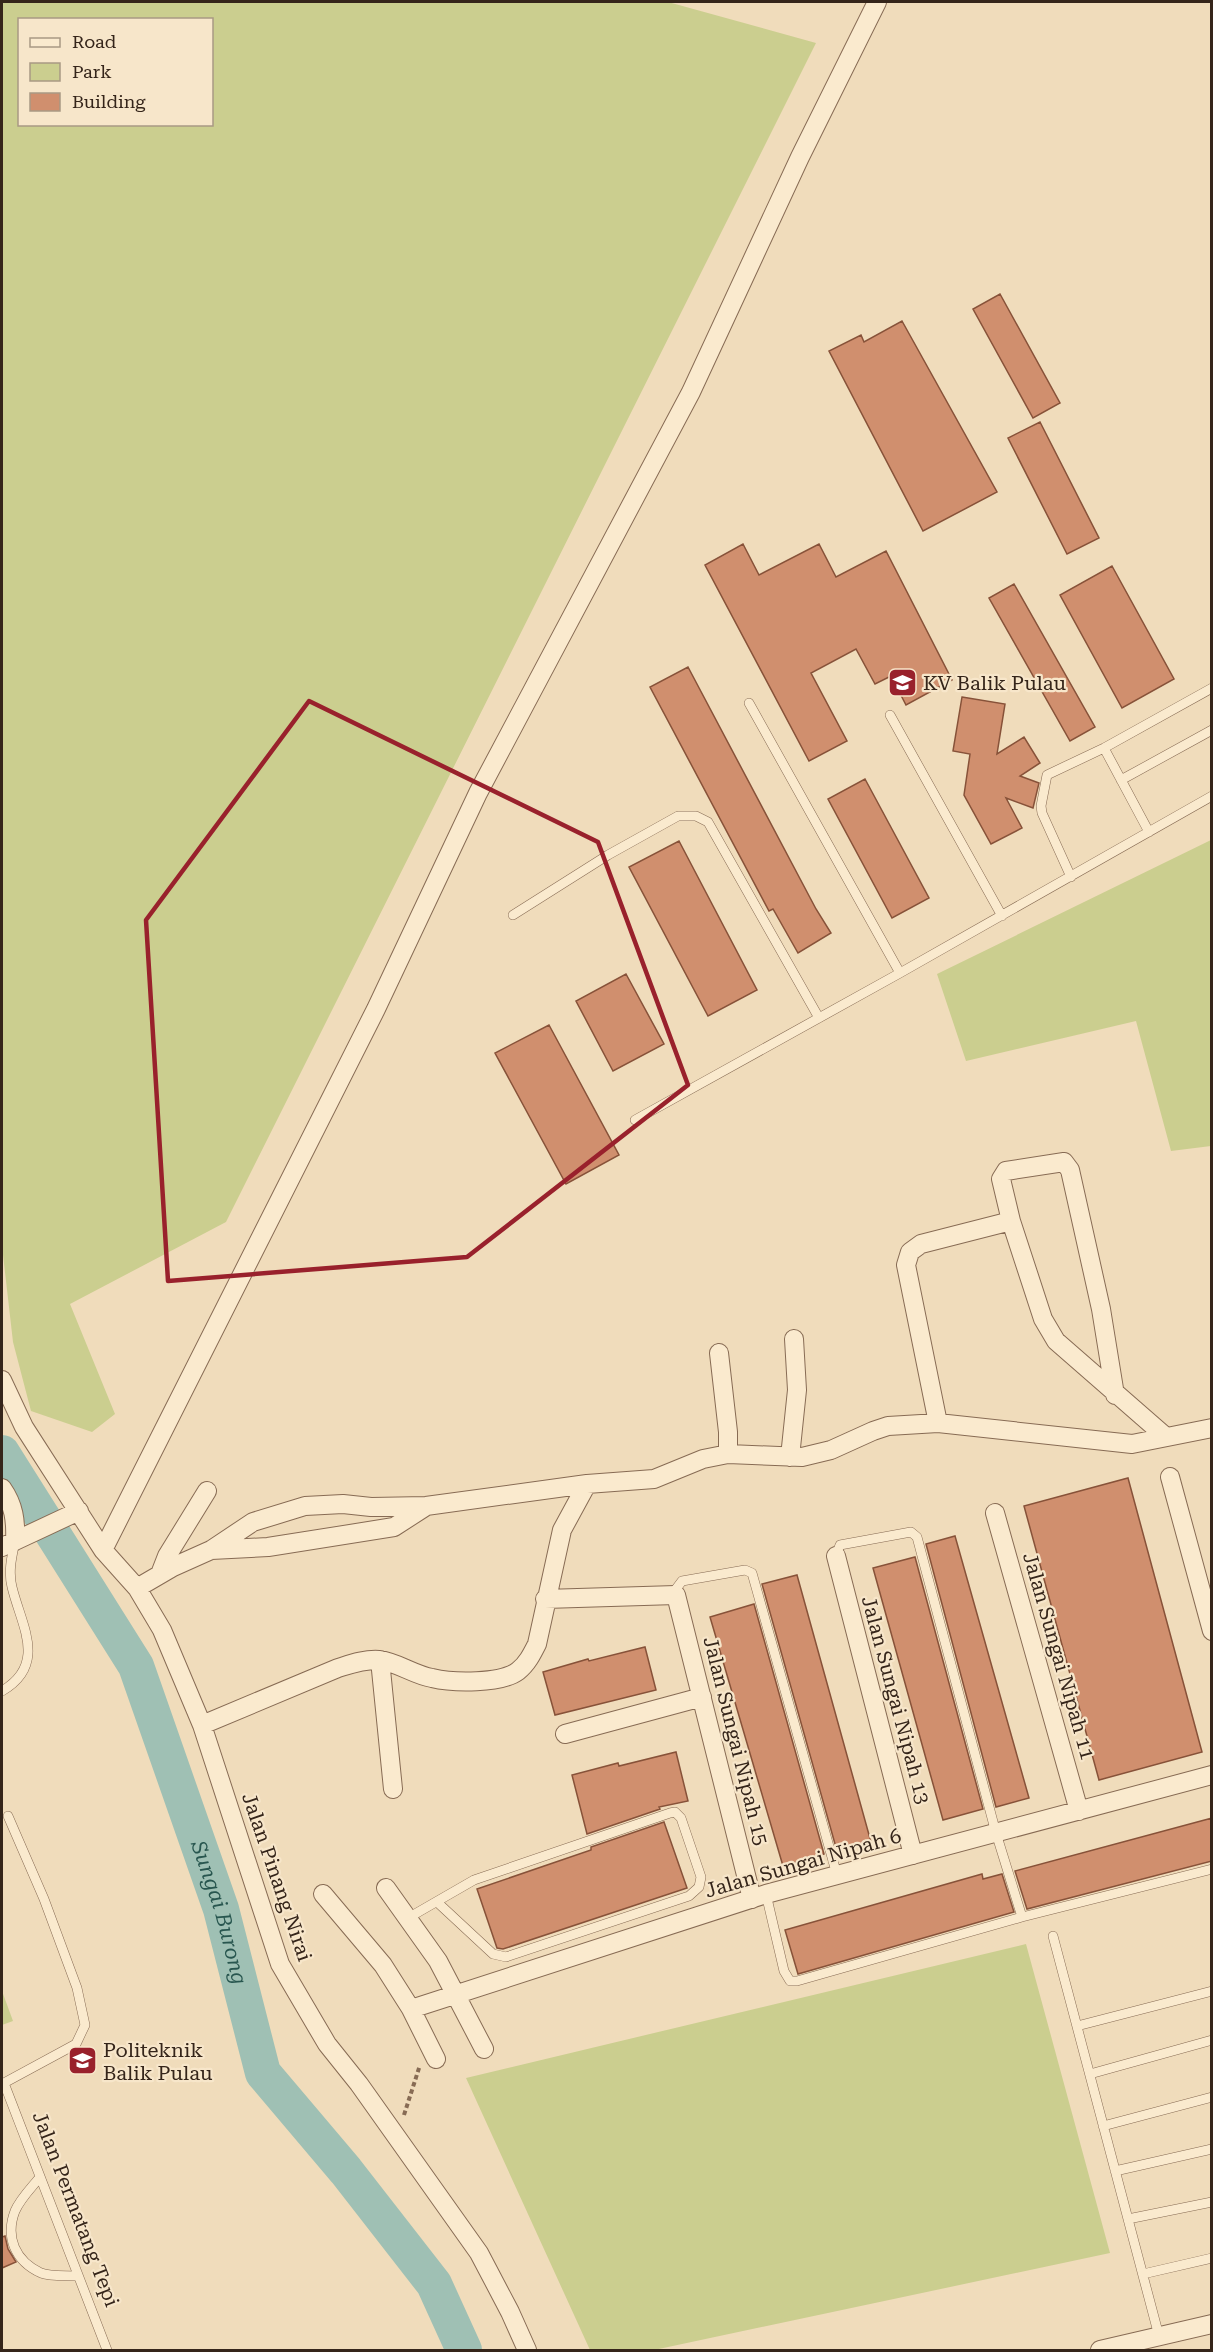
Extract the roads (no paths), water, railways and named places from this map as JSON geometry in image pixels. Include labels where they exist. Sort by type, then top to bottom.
[{"type":"street","points":[[103,1550],[376,1009],[478,793],[691,392],[800,157],[877,2]]},
{"type":"street","points":[[1115,1395],[1101,1309],[1068,1166],[1064,1162],[1006,1171],[1002,1174],[1001,1179],[1011,1221],[1048,1331],[1056,1341],[1098,1376],[1115,1395],[1166,1437]]},
{"type":"street","points":[[938,1423],[906,1264],[910,1252],[921,1244],[1011,1221]]},
{"type":"street","points":[[790,1457],[797,1390],[794,1339]]},
{"type":"street","points":[[719,1353],[728,1432],[728,1454]]},
{"type":"street","name":"Jalan Pinang Nirai","points":[[2,1380],[20,1419],[50,1465],[73,1514],[137,1588],[162,1630],[202,1725],[280,1964],[327,2044],[397,2136],[480,2253],[527,2350]]},
{"type":"street","points":[[137,1588],[160,1574],[211,1550],[253,1522],[305,1506],[343,1504],[380,1507],[426,1506],[587,1484],[654,1479],[703,1459],[728,1454],[802,1457],[831,1450],[888,1426],[938,1423],[1132,1444],[1212,1428]]},
{"type":"street","points":[[1170,1477],[1208,1606],[1212,1631]]},
{"type":"street","points":[[202,1725],[338,1668],[361,1661],[380,1660],[431,1678],[453,1681],[507,1678],[519,1671],[537,1644],[545,1599],[562,1530],[587,1484]]},
{"type":"street","points":[[2,1488],[14,1512],[16,1523],[13,1542]]},
{"type":"street","points":[[160,1574],[167,1556],[207,1491]]},
{"type":"street","points":[[211,1550],[268,1547],[394,1527],[426,1506]]},
{"type":"street","name":"Jalan Sungai Nipah 11","points":[[995,1513],[1080,1811]]},
{"type":"street","points":[[13,1542],[73,1514]]},
{"type":"street","name":"Jalan Sungai Nipah 13","points":[[836,1556],[913,1855]]},
{"type":"street","points":[[545,1599],[676,1595]]},
{"type":"street","name":"Jalan Sungai Nipah 15","points":[[676,1595],[702,1697],[759,1896]]},
{"type":"street","points":[[380,1660],[393,1789]]},
{"type":"street","points":[[565,1734],[702,1697]]},
{"type":"street","name":"Jalan Sungai Nipah 6","points":[[411,2009],[759,1896],[1212,1775]]},
{"type":"street","points":[[386,1888],[438,1961],[484,2049]]},
{"type":"street","points":[[323,1894],[383,1965],[411,2009],[431,2051]]},
{"type":"street","points":[[1100,2350],[1122,2348],[1159,2336],[1212,2324]]},
{"type":"lane","points":[[1071,877],[1042,813],[1044,781],[1047,775],[1104,748],[1212,688]]},
{"type":"lane","points":[[749,704],[900,974]]},
{"type":"lane","points":[[890,715],[1002,916]]},
{"type":"lane","points":[[1121,780],[1212,730]]},
{"type":"lane","points":[[1104,748],[1149,832]]},
{"type":"lane","points":[[635,1120],[900,974],[1212,796]]},
{"type":"lane","points":[[513,915],[608,855],[678,816],[696,816],[708,822],[819,1018]]},
{"type":"lane","points":[[836,1556],[840,1545],[910,1532],[917,1537],[996,1833],[1022,1917]]},
{"type":"lane","points":[[2,1690],[11,1685],[27,1663],[26,1628],[12,1587],[10,1568],[13,1542]]},
{"type":"lane","points":[[676,1595],[676,1589],[682,1581],[745,1570],[752,1573],[837,1875]]},
{"type":"lane","points":[[408,1918],[474,1880],[675,1812],[681,1818],[701,1877],[699,1887],[689,1896],[507,1957],[493,1954],[437,1902]]},
{"type":"lane","points":[[3,2083],[76,2044],[85,2025],[77,1988],[44,1899],[8,1816]]},
{"type":"lane","points":[[759,1896],[784,1971],[790,1981],[797,1981],[1022,1917],[1212,1869]]},
{"type":"lane","points":[[1053,1936],[1159,2336]]},
{"type":"lane","points":[[1077,2025],[1212,1991]]},
{"type":"lane","points":[[1090,2074],[1212,2040]]},
{"type":"lane","name":"Jalan Permatang Tepi","points":[[3,2083],[107,2350]]},
{"type":"lane","points":[[1103,2126],[1212,2097]]},
{"type":"lane","points":[[1115,2171],[1212,2149]]},
{"type":"lane","points":[[40,2177],[16,2209],[11,2228],[14,2248],[21,2260],[42,2274],[78,2276]]},
{"type":"lane","points":[[1128,2219],[1212,2202]]},
{"type":"lane","points":[[1143,2274],[1212,2258]]},
{"type":"waterway","name":"Sungai Burong","points":[[2,1453],[136,1666],[221,1909],[263,2073],[346,2171],[434,2284],[464,2350]]},
{"type":"place","name":"KV Balik Pulau","points":[[902,683]]},
{"type":"place","name":"Politeknik Balik Pulau","points":[[82,2061]]}]
